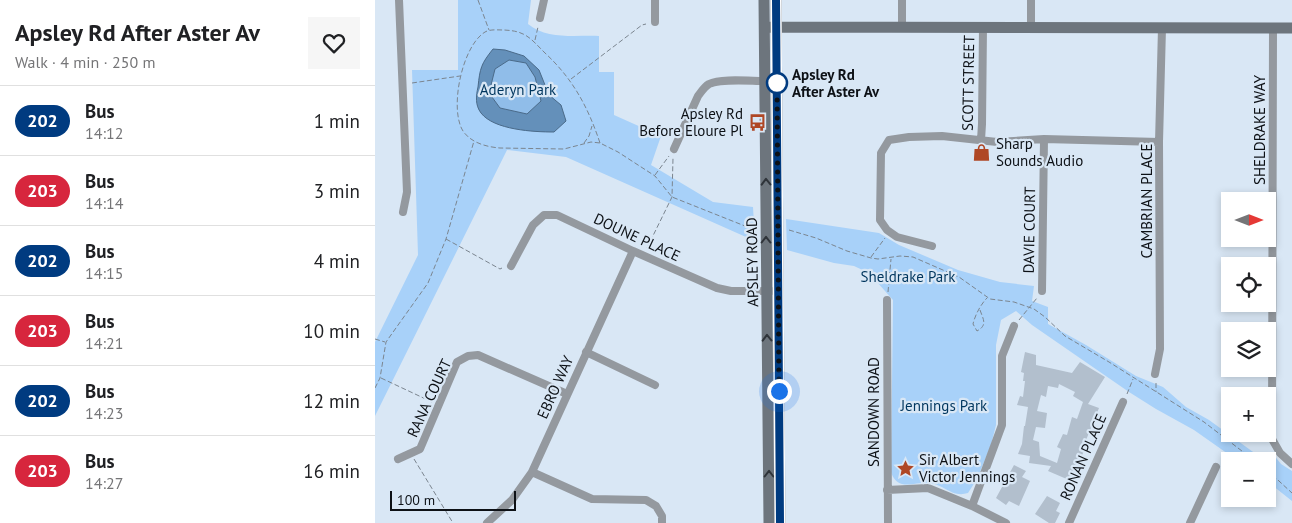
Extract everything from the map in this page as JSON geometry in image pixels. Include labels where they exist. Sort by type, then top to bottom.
[{"type":"main road","name":"APSLEY ROAD","points":[[764,0],[770,27],[773,291],[769,523]]},
{"type":"main road","name":"APSLEY ROAD","points":[[776,0],[770,27],[765,81],[781,523]]},
{"type":"main road","points":[[770,27],[1292,28]]},
{"type":"street","points":[[399,0],[407,192],[403,212]]},
{"type":"street","points":[[540,18],[544,0]]},
{"type":"street","points":[[655,0],[655,22]]},
{"type":"street","points":[[901,27],[902,0]]},
{"type":"street","points":[[1031,0],[1031,27]]},
{"type":"street","name":"SCOTT STREET","points":[[981,140],[983,27]]},
{"type":"street","name":"CAMBRIAN PLACE","points":[[1155,374],[1160,348],[1159,142],[1162,28]]},
{"type":"street","name":"SHELDRAKE WAY","points":[[1273,28],[1272,438],[1280,453],[1292,464]]},
{"type":"street","points":[[674,150],[699,96],[709,84],[723,81],[765,81]]},
{"type":"street","points":[[932,246],[897,237],[887,230],[880,220],[881,153],[889,140],[942,136],[997,142],[1044,139],[1159,142]]},
{"type":"street","name":"DAVIE COURT","points":[[1042,292],[1044,139]]},
{"type":"street","name":"DOUNE PLACE","points":[[511,266],[533,224],[544,215],[557,215],[643,256],[724,290],[773,291]]},
{"type":"street","name":"EBRO WAY","points":[[487,523],[512,500],[532,472],[633,251]]},
{"type":"street","name":"SANDOWN ROAD","points":[[887,300],[887,523]]},
{"type":"street","points":[[972,506],[1002,424],[1002,356],[1014,326]]},
{"type":"street","points":[[586,352],[655,385]]},
{"type":"street","name":"RANA COURT","points":[[398,459],[420,449],[457,362],[467,356],[478,355],[567,394]]},
{"type":"street","name":"RONAN PLACE","points":[[1069,523],[1123,402]]},
{"type":"street","points":[[1190,523],[1216,467]]},
{"type":"street","points":[[532,472],[592,499],[646,500],[656,506],[662,516],[662,523]]},
{"type":"street","points":[[887,490],[928,488],[972,506],[1006,523]]},
{"type":"path","points":[[478,0],[489,30]]},
{"type":"path","points":[[535,40],[540,18]]},
{"type":"path","points":[[570,79],[642,25],[655,22]]},
{"type":"path","points":[[600,143],[586,108],[570,79],[535,40],[519,32],[489,30],[484,32],[471,49],[461,76],[457,102],[458,120],[464,133],[474,141],[490,147],[500,148],[564,149],[591,142],[600,143],[618,152],[655,176],[672,197],[757,230]]},
{"type":"path","points":[[402,84],[461,76]]},
{"type":"path","points":[[583,144],[593,126]]},
{"type":"path","points":[[375,388],[380,378],[386,342],[428,283],[445,239],[474,141]]},
{"type":"path","points":[[655,176],[674,150]]},
{"type":"path","points":[[643,256],[672,197],[674,150]]},
{"type":"path","points":[[783,230],[801,233],[835,247],[871,258],[913,257],[959,277],[987,297],[1014,302],[1034,309],[1065,336],[1204,422],[1243,452]]},
{"type":"path","points":[[871,258],[884,239],[887,230]]},
{"type":"path","points":[[445,239],[500,269],[511,266]]},
{"type":"path","points":[[887,300],[891,258]]},
{"type":"path","points":[[1014,326],[1042,292]]},
{"type":"path","points":[[980,310],[985,322],[977,331],[973,324],[983,302],[987,297]]},
{"type":"path","points":[[375,339],[386,342]]},
{"type":"path","points":[[1155,374],[1156,393]]},
{"type":"path","points":[[380,378],[439,405]]},
{"type":"path","points":[[1123,402],[1133,378]]},
{"type":"path","points":[[411,453],[453,523]]},
{"type":"path","points":[[1276,457],[1280,453]]},
{"type":"path","points":[[1216,467],[1221,465]]},
{"type":"path","points":[[1276,478],[1292,493]]},
{"type":"green space","name":"Aderyn Park","points":[[458,0],[531,0],[528,24],[536,29],[552,35],[599,36],[599,72],[614,72],[614,115],[661,136],[651,165],[713,202],[753,207],[755,241],[566,157],[507,150],[375,416],[375,342],[418,255],[412,70],[458,70]]},
{"type":"green space","points":[[509,60],[526,63],[535,77],[541,101],[527,114],[500,108],[489,93],[495,69]]},
{"type":"green space","points":[[786,219],[879,233],[899,245],[958,270],[1000,282],[1034,286],[1032,301],[1048,307],[1048,324],[1136,376],[1163,387],[1186,407],[1221,429],[1221,442],[1239,442],[1253,452],[1225,452],[1194,430],[1129,392],[1032,325],[1016,311],[1001,320],[996,345],[996,425],[991,445],[977,479],[968,493],[953,493],[930,483],[902,484],[894,478],[891,472],[893,300],[869,273],[854,266],[834,263],[787,250]]},
{"type":"green space","points":[[1276,458],[1281,464],[1292,471],[1292,501],[1276,488]]},
{"type":"shaded area","points":[[493,49],[505,50],[524,56],[539,70],[549,95],[561,105],[566,121],[554,132],[515,129],[495,123],[481,113],[476,97],[480,71]],"holes":[[[509,60],[526,63],[535,77],[541,101],[527,114],[500,108],[489,93],[495,69]]]},
{"type":"building","points":[[1025,352],[1036,355],[1036,365],[1072,373],[1080,362],[1105,377],[1088,404],[1099,408],[1082,450],[1084,451],[1081,458],[1079,457],[1069,480],[1048,471],[1051,466],[1029,463],[1030,456],[1018,454],[1022,444],[1028,407],[1017,405],[1020,396],[1023,397],[1025,381],[1023,381],[1024,373],[1021,372]],"holes":[[[1059,384],[1075,392],[1073,396],[1083,402],[1077,419],[1072,417],[1067,435],[1063,434],[1057,447],[1061,449],[1057,463],[1040,456],[1039,442],[1033,440],[1036,427],[1045,428],[1047,413],[1037,411],[1041,395],[1046,397],[1048,386],[1058,388]]]},
{"type":"building","points":[[1014,465],[1026,471],[1022,477],[1030,481],[1019,506],[1009,501],[1006,505],[996,498]]},
{"type":"building","points":[[1047,496],[1060,503],[1056,511],[1060,513],[1055,523],[1049,523],[1035,514]]},
{"type":"bus line","name":"202","points":[[776,0],[780,523]]},
{"type":"place","name":"Apsley Rd After Aster Av","points":[[777,83]]},
{"type":"place","name":"Apsley Rd Before Eloure Pl","points":[[757,122]]},
{"type":"place","name":"Sharp Sounds Audio","points":[[982,152]]},
{"type":"place","name":"Sir Albert Victor Jennings","points":[[905,468]]},
{"type":"route","points":[[777,83],[777,78],[779,391]]},
{"type":"park label","name":"Sheldrake Park","points":[[908,276]]},
{"type":"park label","name":"Jennings Park","points":[[944,405]]}]
